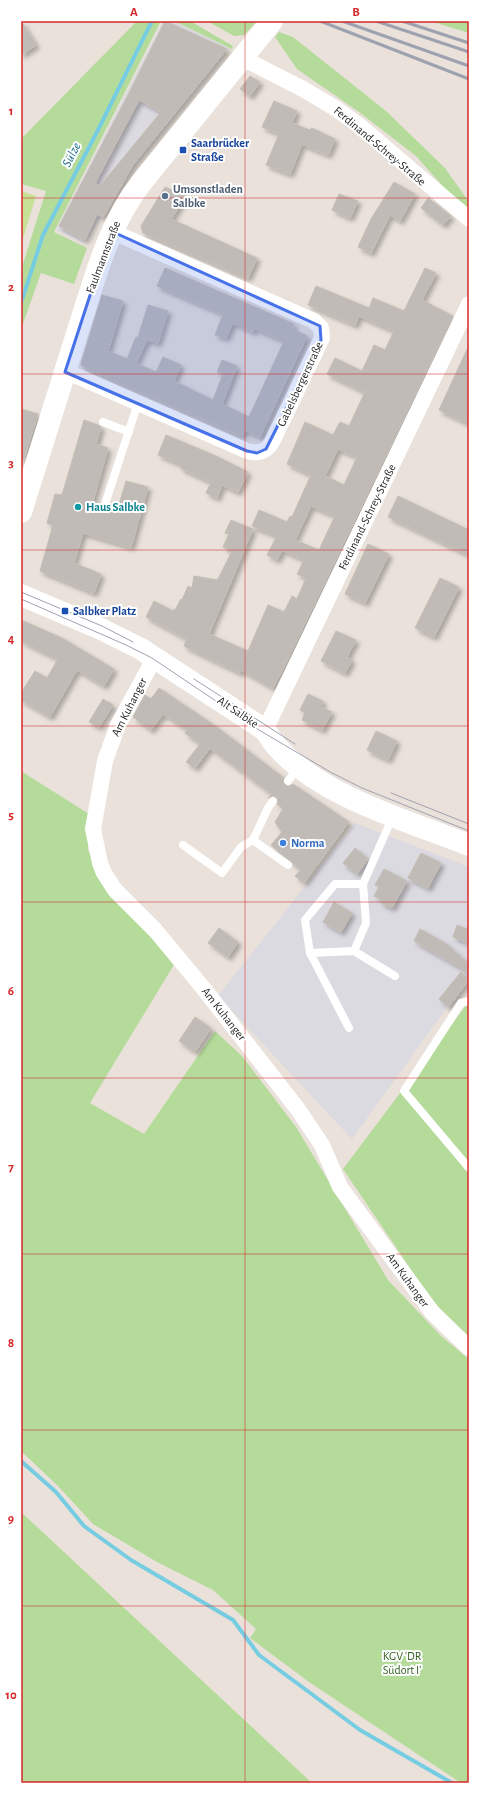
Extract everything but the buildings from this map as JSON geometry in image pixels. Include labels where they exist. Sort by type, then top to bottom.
[{"type":"main road","name":"Faulmannstraße","points":[[21,512],[99,262],[121,212],[133,193],[272,21]]},
{"type":"main road","name":"Alt Salbke","points":[[21,595],[101,629],[155,657],[265,730],[294,774],[393,816],[469,845]]},
{"type":"street","name":"Ferdinand-Schrey-Straße","points":[[242,58],[303,89],[335,108],[360,126],[469,219]]},
{"type":"street","name":"Gabelsbergerstraße","points":[[65,372],[247,451],[255,453],[263,451],[272,442],[321,340],[322,331],[320,326],[314,321],[112,232]]},
{"type":"street","name":"Ferdinand-Schrey-Straße","points":[[265,730],[469,304]]},
{"type":"street","name":"Am Kuhanger","points":[[155,657],[118,724],[105,762],[94,829],[100,863],[104,873],[115,890],[155,930],[204,989],[297,1108],[322,1145],[340,1187],[432,1312],[469,1348]]},
{"type":"lane","points":[[106,501],[138,403]]},
{"type":"lane","points":[[103,422],[129,432]]},
{"type":"lane","points":[[183,845],[222,873],[241,847],[254,840],[268,808],[273,801]]},
{"type":"lane","points":[[354,951],[366,923],[362,884],[393,816]]},
{"type":"lane","points":[[254,840],[288,865]]},
{"type":"lane","points":[[349,1028],[310,952],[305,920],[335,884],[362,884]]},
{"type":"lane","points":[[310,952],[354,951],[394,976]]},
{"type":"lane","points":[[469,1001],[461,1003],[404,1091],[469,1168]]},
{"type":"highlighted area","points":[[111,231],[320,326],[321,340],[266,449],[257,453],[247,451],[65,372]]},
{"type":"shaded area","points":[[163,21],[172,21],[229,48],[135,165],[84,243],[56,230]]},
{"type":"shaded area","points":[[355,823],[469,867],[469,977],[352,1139],[218,996]]},
{"type":"green space","points":[[137,21],[161,21],[54,232],[87,248],[74,284],[41,273],[21,329],[21,270],[46,191],[21,184],[21,139]]},
{"type":"green space","points":[[174,21],[190,21],[233,46],[232,49]]},
{"type":"green space","points":[[207,21],[257,21],[244,35],[234,36]]},
{"type":"green space","points":[[430,21],[469,21],[469,33]]},
{"type":"green space","points":[[279,32],[293,37],[386,111],[445,168],[469,202],[469,212],[457,202],[416,156],[359,112],[297,69],[275,37]]},
{"type":"green space","points":[[21,191],[36,196],[21,245]]},
{"type":"green space","name":"KGV 'DR Südort I'","points":[[21,771],[89,814],[88,850],[98,870],[175,963],[90,1103],[144,1134],[215,1031],[242,1056],[296,1127],[388,1280],[441,1336],[469,1359],[469,1783],[461,1783],[309,1682],[250,1638],[256,1629],[213,1590],[157,1562],[93,1524],[58,1486],[21,1451]]},
{"type":"green space","points":[[467,1004],[469,1004],[469,1338],[433,1302],[343,1169]]},
{"type":"green space","points":[[21,1512],[312,1783],[21,1783]]},
{"type":"waterway","name":"Sülze","points":[[21,303],[43,235],[98,130],[152,21]]},
{"type":"waterway","points":[[21,1461],[56,1492],[84,1526],[131,1560],[233,1620],[259,1655],[360,1730],[452,1783]]},
{"type":"tram line","points":[[21,592],[102,626],[133,642]]},
{"type":"tram line","points":[[21,599],[152,658],[259,730],[332,773],[362,788],[469,831]]},
{"type":"tram line","points":[[194,679],[295,744]]},
{"type":"tram line","points":[[391,793],[469,824]]},
{"type":"railway","points":[[320,21],[469,79]]},
{"type":"railway","points":[[342,21],[469,66]]},
{"type":"railway","points":[[376,21],[469,52]]},
{"type":"railway","points":[[402,21],[469,43]]},
{"type":"place","name":"Saarbrücker Straße","points":[[183,150]]},
{"type":"place","name":"Umsonstladen Salbke","points":[[165,196]]},
{"type":"place","name":"Haus Salbke","points":[[78,507]]},
{"type":"place","name":"Salbker Platz","points":[[65,611]]},
{"type":"place","name":"Norma","points":[[283,843]]}]
